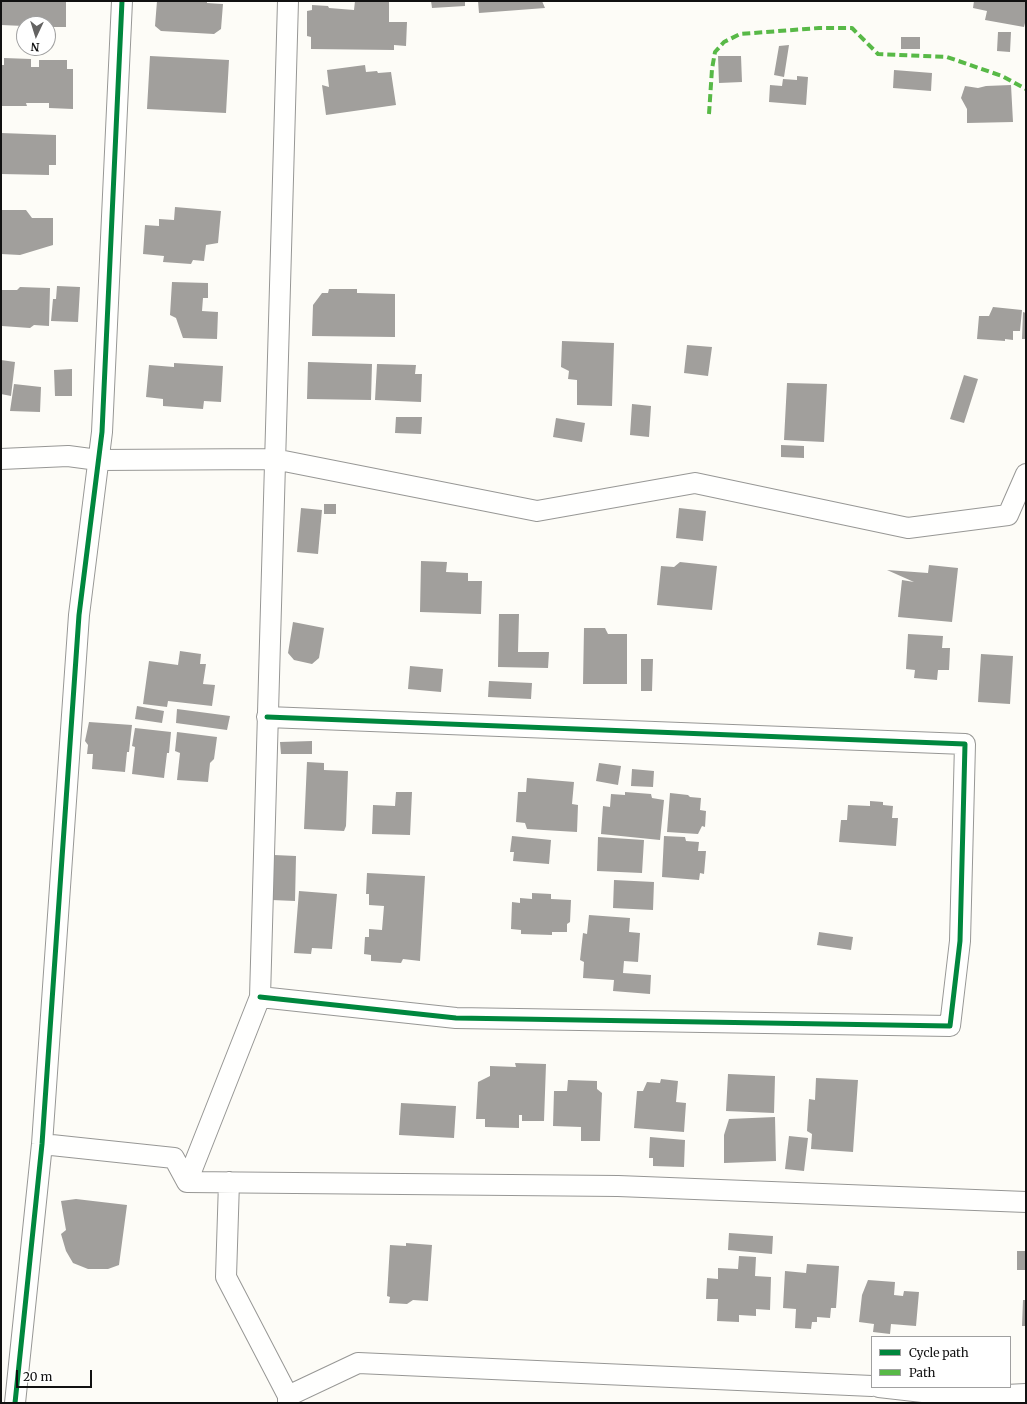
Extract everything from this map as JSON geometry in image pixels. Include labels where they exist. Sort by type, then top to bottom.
[{"type":"street","points":[[15,1403],[42,1144],[80,615],[102,432],[122,1]]},
{"type":"street","points":[[187,1182],[260,997],[288,1]]},
{"type":"street","points":[[1,459],[68,456],[98,460],[274,458],[537,511],[695,482],[908,528],[1008,515],[1026,474]]},
{"type":"street","points":[[260,997],[456,1018],[950,1026],[960,940],[965,744],[267,716]]},
{"type":"street","points":[[42,1144],[174,1158],[187,1182]]},
{"type":"street","points":[[187,1182],[618,1186],[1026,1202]]},
{"type":"street","points":[[229,1182],[226,1277],[288,1399],[358,1363],[871,1386]]},
{"type":"street","points":[[886,1388],[966,1400],[1026,1394]]},
{"type":"building","points":[[1,1],[66,1],[66,27],[56,27],[56,16],[16,16],[16,26],[1,25]]},
{"type":"building","points":[[157,1],[207,1],[207,3],[223,4],[221,29],[214,34],[161,31],[155,26]]},
{"type":"building","points":[[355,1],[389,1],[389,22],[407,22],[406,46],[394,45],[394,50],[311,49],[311,37],[307,36],[307,11],[312,10],[312,5],[354,10]]},
{"type":"building","points":[[431,1],[465,1],[465,6],[432,8]]},
{"type":"building","points":[[478,1],[542,1],[545,8],[479,13]]},
{"type":"building","points":[[974,1],[1026,1],[1026,19],[1024,27],[985,20],[987,11],[973,8]]},
{"type":"building","points":[[998,32],[1011,32],[1010,52],[997,51]]},
{"type":"building","points":[[901,37],[920,37],[920,49],[901,49]]},
{"type":"building","points":[[789,45],[784,77],[774,75],[779,46]]},
{"type":"building","points":[[150,56],[229,60],[226,113],[147,109]]},
{"type":"building","points":[[718,56],[741,56],[742,82],[719,83]]},
{"type":"building","points":[[4,58],[31,59],[31,67],[39,67],[39,60],[67,60],[67,69],[73,69],[73,109],[49,108],[49,103],[26,103],[27,106],[1,106],[1,65],[4,65]]},
{"type":"building","points":[[365,65],[366,72],[391,72],[396,105],[326,115],[322,85],[329,87],[327,70]]},
{"type":"building","points":[[894,70],[932,73],[931,91],[893,88]]},
{"type":"building","points":[[797,76],[808,77],[806,105],[769,102],[770,85],[782,86],[783,79],[797,80]]},
{"type":"building","points":[[1011,85],[1013,122],[967,123],[967,109],[961,98],[965,86],[978,88],[986,86]]},
{"type":"building","points":[[1,133],[56,135],[56,165],[49,165],[49,175],[1,174]]},
{"type":"building","points":[[175,207],[221,211],[218,243],[206,245],[204,261],[193,260],[191,264],[163,262],[164,256],[143,254],[145,225],[159,226],[159,219],[174,220]]},
{"type":"building","points":[[1,210],[26,210],[32,218],[53,218],[53,245],[20,255],[1,254]]},
{"type":"building","points":[[172,282],[208,283],[208,298],[203,298],[202,311],[218,312],[217,339],[183,338],[176,318],[170,315]]},
{"type":"building","points":[[57,286],[80,287],[78,322],[51,321],[53,299],[56,299]]},
{"type":"building","points":[[20,287],[50,288],[49,326],[34,325],[30,328],[2,326],[1,290],[17,290]]},
{"type":"building","points":[[329,289],[357,289],[357,293],[395,294],[395,337],[312,336],[313,305],[322,293],[328,293]]},
{"type":"building","points":[[993,307],[1022,310],[1020,331],[1013,331],[1013,340],[1005,339],[1005,341],[977,339],[979,316],[989,316]]},
{"type":"building","points":[[1023,312],[1026,313],[1026,339],[1022,339]]},
{"type":"building","points":[[562,341],[614,343],[612,406],[577,405],[577,380],[568,379],[569,371],[561,367]]},
{"type":"building","points":[[687,345],[712,347],[708,376],[684,373]]},
{"type":"building","points":[[1,360],[15,362],[11,396],[1,394]]},
{"type":"building","points":[[308,362],[372,364],[371,400],[307,399]]},
{"type":"building","points":[[174,363],[223,366],[221,402],[204,401],[203,409],[163,406],[163,399],[146,397],[149,365],[174,367]]},
{"type":"building","points":[[377,364],[416,365],[415,374],[422,374],[421,402],[375,400]]},
{"type":"building","points":[[72,369],[72,396],[55,396],[54,370]]},
{"type":"building","points":[[964,375],[978,379],[964,423],[950,419]]},
{"type":"building","points":[[787,383],[827,384],[824,442],[784,440]]},
{"type":"building","points":[[14,384],[41,387],[40,412],[10,411]]},
{"type":"building","points":[[632,404],[651,406],[649,437],[630,435]]},
{"type":"building","points":[[396,417],[422,417],[421,434],[395,433]]},
{"type":"building","points":[[556,418],[585,423],[582,442],[553,437]]},
{"type":"building","points":[[781,445],[804,446],[804,458],[781,457]]},
{"type":"building","points":[[324,504],[336,504],[336,514],[324,514]]},
{"type":"building","points":[[301,508],[322,510],[318,554],[297,552]]},
{"type":"building","points":[[679,508],[706,511],[703,541],[676,538]]},
{"type":"building","points":[[421,561],[447,562],[446,572],[468,573],[468,581],[482,581],[481,614],[420,612]]},
{"type":"building","points":[[680,562],[717,566],[712,610],[657,605],[661,566],[674,567]]},
{"type":"building","points":[[929,565],[958,568],[952,622],[898,617],[902,580],[914,582],[887,570],[928,573]]},
{"type":"building","points":[[499,614],[519,614],[518,652],[549,652],[548,668],[498,667]]},
{"type":"building","points":[[293,622],[324,628],[319,658],[312,664],[294,660],[288,653]]},
{"type":"building","points":[[584,628],[605,628],[608,634],[627,634],[627,684],[583,684]]},
{"type":"building","points":[[908,634],[943,636],[942,648],[950,648],[949,670],[938,670],[937,680],[914,678],[915,670],[906,669]]},
{"type":"building","points":[[180,651],[201,654],[200,664],[206,664],[203,684],[215,685],[212,706],[168,701],[167,707],[143,704],[149,661],[178,665]]},
{"type":"building","points":[[981,654],[1013,656],[1010,704],[978,702]]},
{"type":"building","points":[[641,659],[653,659],[652,691],[641,691]]},
{"type":"building","points":[[410,666],[443,669],[441,692],[408,689]]},
{"type":"building","points":[[489,681],[532,683],[531,699],[488,697]]},
{"type":"building","points":[[137,706],[164,711],[162,723],[135,719]]},
{"type":"building","points":[[177,709],[230,716],[227,730],[176,723]]},
{"type":"building","points":[[89,722],[132,725],[125,772],[92,769],[93,754],[87,754],[88,745],[85,741]]},
{"type":"building","points":[[135,728],[171,732],[164,778],[132,774],[135,747],[132,746]]},
{"type":"building","points":[[177,732],[217,737],[214,759],[210,763],[208,782],[177,780],[180,753],[175,751]]},
{"type":"building","points":[[312,741],[312,754],[281,754],[280,742]]},
{"type":"building","points":[[307,762],[324,763],[324,770],[348,771],[346,826],[344,831],[304,829]]},
{"type":"building","points":[[599,763],[621,766],[618,785],[596,781]]},
{"type":"building","points":[[632,769],[654,771],[653,787],[631,786]]},
{"type":"building","points":[[527,778],[574,782],[572,804],[578,805],[577,832],[527,829],[525,823],[516,822],[518,792],[526,792]]},
{"type":"building","points":[[396,792],[412,792],[410,835],[372,834],[373,805],[395,806]]},
{"type":"building","points":[[625,792],[651,794],[652,798],[664,800],[660,840],[601,834],[603,806],[610,807],[611,794],[625,795]]},
{"type":"building","points":[[670,793],[701,798],[700,810],[706,811],[705,827],[702,826],[698,834],[667,832]]},
{"type":"building","points":[[870,801],[883,802],[883,805],[893,806],[892,818],[898,818],[896,846],[839,842],[841,820],[847,820],[848,805],[870,806]]},
{"type":"building","points":[[512,836],[551,840],[549,864],[513,861],[514,852],[510,852]]},
{"type":"building","points":[[664,836],[685,837],[686,841],[699,842],[698,851],[706,851],[704,874],[700,873],[699,880],[662,877]]},
{"type":"building","points":[[598,837],[644,840],[642,873],[597,871]]},
{"type":"building","points":[[274,855],[296,856],[295,901],[272,900]]},
{"type":"building","points":[[367,873],[425,876],[420,961],[403,959],[401,963],[371,961],[371,955],[364,954],[365,937],[369,937],[369,929],[382,930],[384,906],[369,905],[369,894],[366,894]]},
{"type":"building","points":[[614,880],[654,882],[653,910],[613,908]]},
{"type":"building","points":[[299,891],[337,894],[332,949],[312,948],[311,954],[294,953]]},
{"type":"building","points":[[532,893],[551,894],[551,899],[571,900],[570,922],[567,924],[567,932],[552,932],[552,935],[521,934],[521,930],[511,929],[512,902],[520,903],[520,898],[532,899]]},
{"type":"building","points":[[589,915],[630,918],[629,932],[640,933],[638,962],[624,961],[623,973],[651,975],[650,994],[613,991],[614,980],[583,978],[584,962],[580,960],[583,933],[587,934]]},
{"type":"building","points":[[819,932],[853,937],[851,950],[817,945]]},
{"type":"building","points":[[515,1063],[546,1064],[544,1121],[522,1121],[522,1115],[519,1115],[519,1128],[485,1127],[485,1119],[476,1119],[478,1082],[490,1076],[490,1066],[516,1067]]},
{"type":"building","points":[[728,1074],[775,1076],[774,1113],[726,1111]]},
{"type":"building","points":[[816,1078],[858,1080],[853,1152],[811,1149],[812,1134],[807,1131],[809,1099],[815,1100]]},
{"type":"building","points":[[661,1079],[678,1081],[676,1102],[686,1103],[684,1132],[634,1128],[637,1091],[643,1091],[647,1082],[660,1083]]},
{"type":"building","points":[[568,1080],[597,1081],[597,1089],[602,1093],[600,1141],[581,1141],[581,1127],[553,1126],[554,1091],[567,1091]]},
{"type":"building","points":[[401,1103],[456,1106],[454,1138],[399,1135]]},
{"type":"building","points":[[775,1117],[776,1161],[724,1163],[724,1135],[729,1119]]},
{"type":"building","points":[[789,1136],[808,1138],[804,1171],[785,1169]]},
{"type":"building","points":[[650,1137],[685,1140],[684,1167],[653,1166],[653,1158],[649,1158]]},
{"type":"building","points":[[76,1199],[127,1205],[119,1265],[108,1269],[88,1269],[73,1263],[66,1251],[61,1234],[66,1230],[61,1201]]},
{"type":"building","points":[[729,1233],[773,1236],[772,1254],[728,1250]]},
{"type":"building","points":[[406,1243],[432,1245],[428,1301],[413,1300],[407,1304],[389,1303],[390,1297],[387,1296],[390,1245],[406,1246]]},
{"type":"building","points":[[1017,1251],[1026,1251],[1026,1270],[1017,1270]]},
{"type":"building","points":[[739,1256],[756,1257],[755,1276],[771,1277],[770,1310],[756,1309],[756,1316],[739,1315],[739,1322],[717,1321],[718,1299],[706,1299],[707,1278],[718,1279],[718,1268],[738,1269]]},
{"type":"building","points":[[807,1264],[839,1266],[836,1308],[831,1308],[830,1318],[817,1317],[817,1322],[812,1322],[811,1329],[795,1328],[796,1309],[783,1308],[785,1271],[806,1273]]},
{"type":"building","points":[[868,1280],[895,1282],[894,1295],[903,1296],[904,1291],[919,1292],[916,1326],[891,1324],[890,1334],[873,1332],[874,1324],[859,1322],[862,1295]]},
{"type":"building","points":[[1023,1300],[1026,1300],[1026,1326],[1022,1326]]},
{"type":"marked path","points":[[709,114],[712,69],[715,52],[724,42],[740,34],[819,28],[852,28],[878,54],[947,57],[1002,76],[1026,89]]},
{"type":"cycle path","points":[[15,1403],[42,1144],[79,615],[102,432],[122,1]]},
{"type":"cycle path","points":[[260,997],[456,1018],[950,1026],[960,941],[965,744],[267,717]]}]
